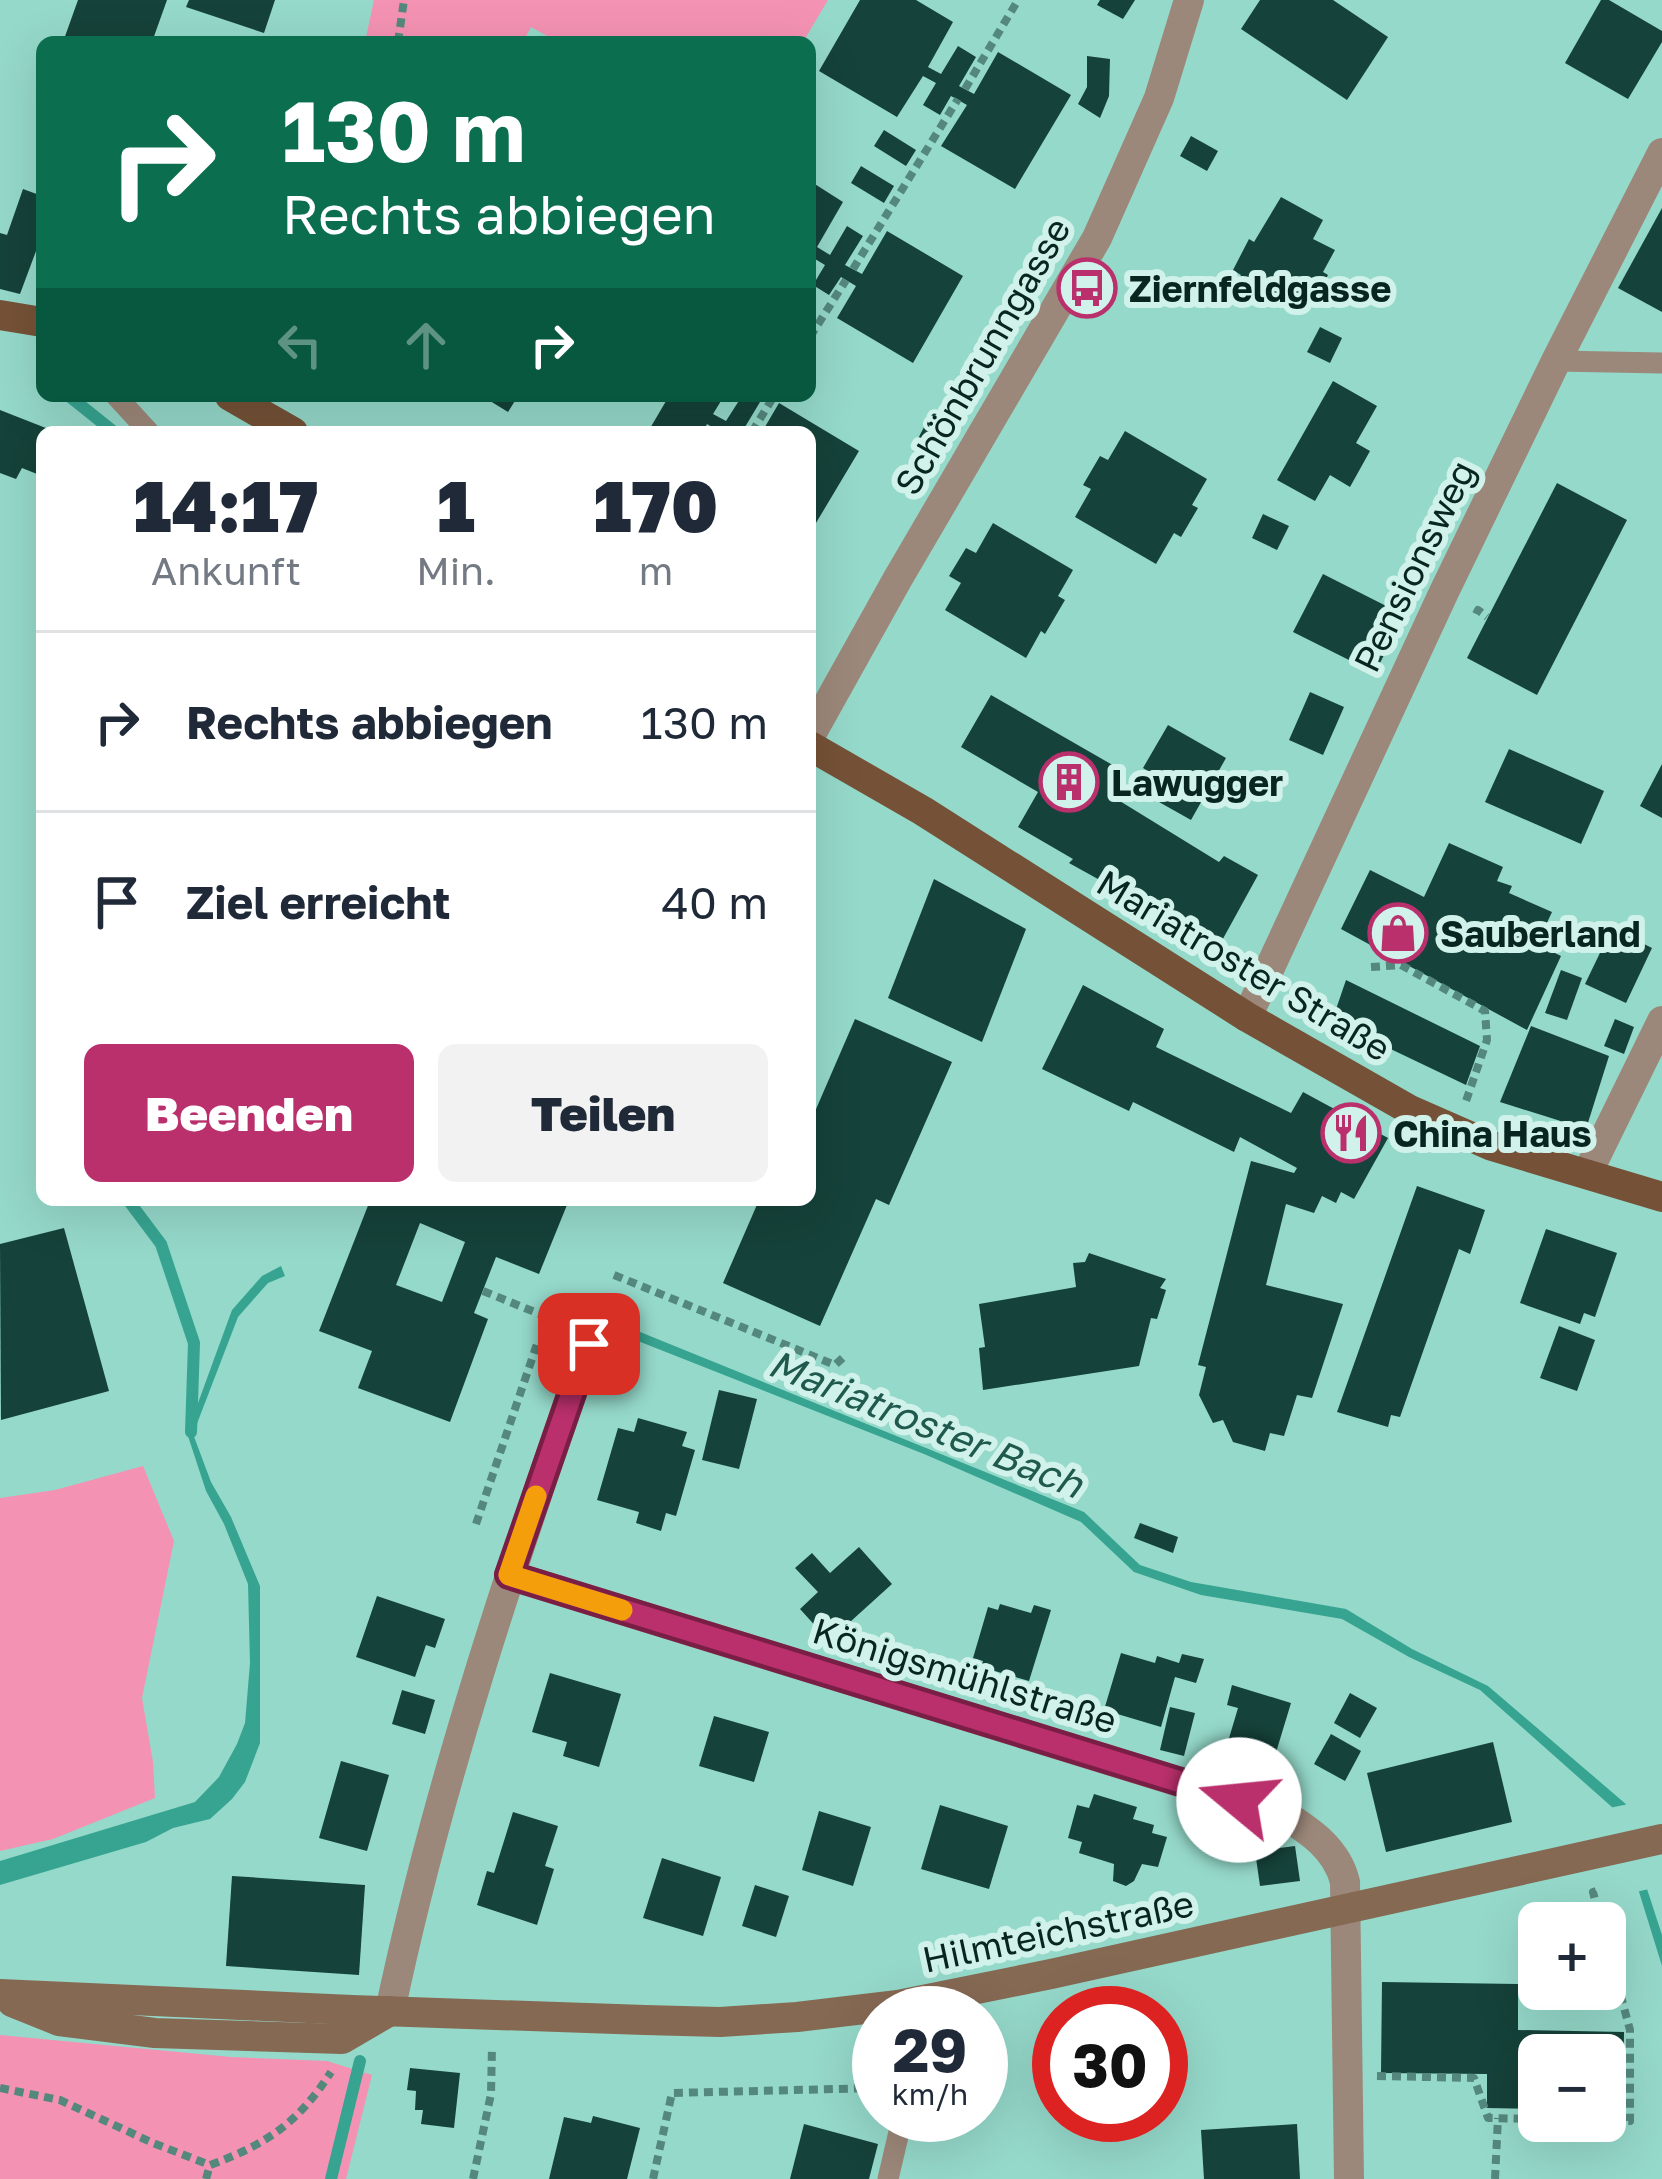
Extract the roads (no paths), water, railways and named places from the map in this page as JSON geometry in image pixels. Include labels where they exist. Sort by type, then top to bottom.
[{"type":"main road","points":[[240,402],[282,426]]},
{"type":"main road","name":"Mariatroster Straße","points":[[816,750],[1246,1017],[1426,1118],[1492,1146],[1662,1197]]},
{"type":"main road","name":"Hilmteichstraße","points":[[1001,1986],[1657,1840]]},
{"type":"main road","name":"Hilmteichstraße","points":[[0,1995],[59,2021],[155,2033],[342,2039],[390,2012],[720,2022],[852,2013]]},
{"type":"street","name":"Schönbrunngasse","points":[[816,725],[1097,238],[1159,98],[1190,0]]},
{"type":"street","name":"Pensionsweg","points":[[1246,1017],[1434,613],[1662,153]]},
{"type":"street","points":[[1586,1174],[1662,1021]]},
{"type":"street","points":[[390,2012],[415,1896],[453,1758],[509,1575],[589,1344]]},
{"type":"street","name":"Königsmühlstraße","points":[[509,1575],[1282,1814],[1318,1837],[1344,1874],[1347,1906],[1349,2179]]},
{"type":"lane","points":[[1556,362],[1662,363]]},
{"type":"lane","points":[[122,402],[144,426]]},
{"type":"lane","points":[[888,2179],[897,2142]]},
{"type":"waterway","points":[[76,402],[106,426]]},
{"type":"waterway","points":[[132,1206],[161,1244],[194,1343],[191,1432]]},
{"type":"waterway","points":[[331,2179],[360,2061]]},
{"type":"place","name":"Ziernfeldgasse","points":[[1087,288]]},
{"type":"place","name":"Lawugger","points":[[1069,782]]},
{"type":"place","name":"Sauberland","points":[[1398,933]]},
{"type":"place","name":"China Haus","points":[[1351,1133]]},
{"type":"water label","name":"Mariatroster Bach","points":[[926,1423]]}]
